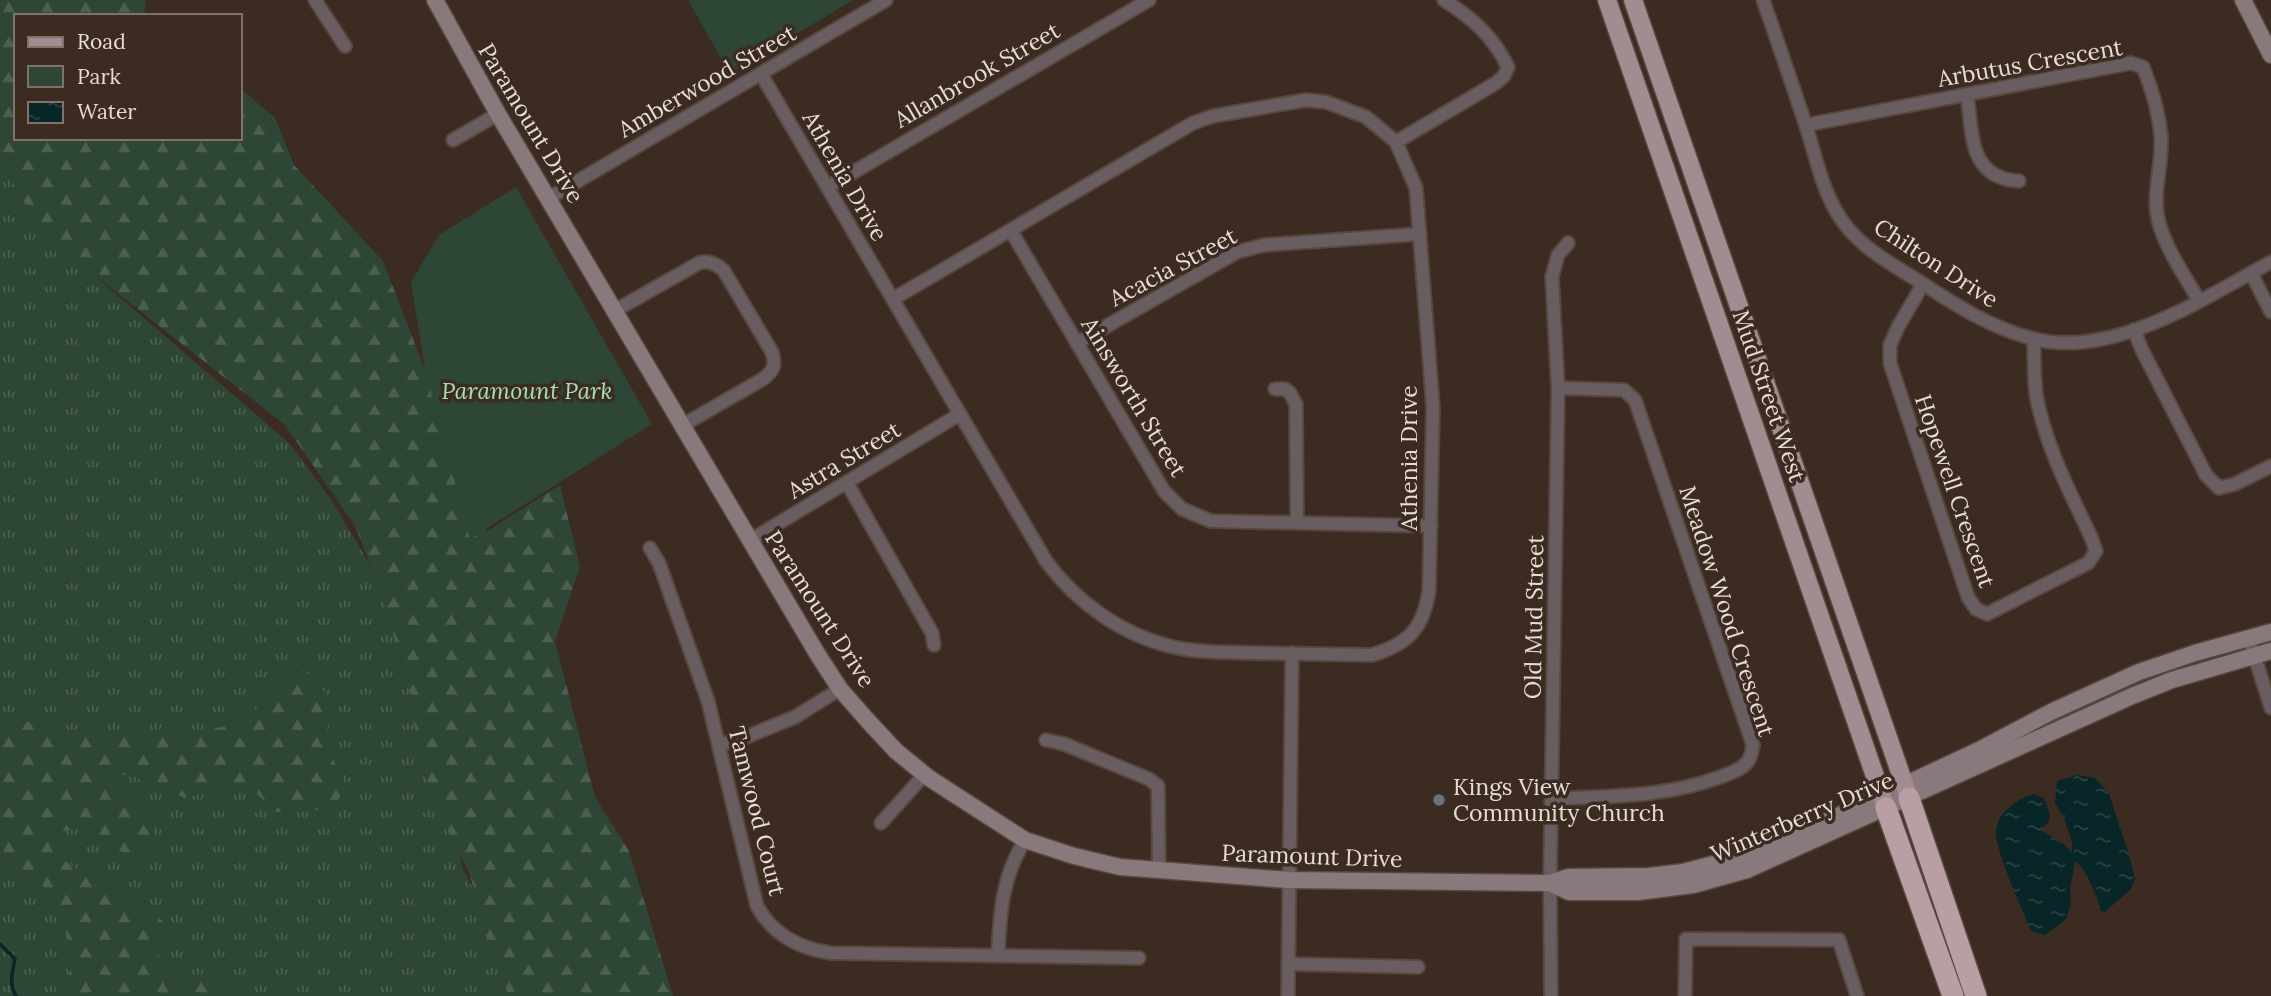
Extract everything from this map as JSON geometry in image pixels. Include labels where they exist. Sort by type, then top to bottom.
[{"type":"highway","points":[[1906,791],[1976,996]]},
{"type":"highway","points":[[1883,801],[1953,996]]},
{"type":"highway","points":[[1914,887],[1941,996]]},
{"type":"main road","name":"Mud Street West","points":[[1607,0],[1883,801]]},
{"type":"main road","name":"Mud Street West","points":[[1633,0],[1906,791]]},
{"type":"street","points":[[315,0],[345,46]]},
{"type":"street","name":"Paramount Drive","points":[[435,0],[498,114],[749,541],[840,689],[896,751],[925,775],[1025,840],[1120,867],[1288,880],[1550,883]]},
{"type":"street","name":"Amberwood Street","points":[[549,198],[886,0]]},
{"type":"street","name":"Allanbrook Street","points":[[828,187],[1149,0]]},
{"type":"street","points":[[1396,142],[1496,83],[1504,76],[1508,67],[1472,18],[1444,0]]},
{"type":"street","name":"Chilton Drive","points":[[1763,0],[1829,197],[1849,230],[1870,249],[1988,322],[2034,339],[2065,343],[2100,339],[2134,330],[2199,301],[2271,262]]},
{"type":"street","points":[[2243,0],[2271,55]]},
{"type":"street","name":"Arbutus Crescent","points":[[1806,125],[2131,63],[2143,67],[2153,94],[2161,136],[2156,204],[2158,222],[2167,244],[2199,301]]},
{"type":"street","name":"Athenia Drive","points":[[761,74],[1046,561],[1057,576],[1093,609],[1134,633],[1173,647],[1214,652],[1371,655],[1392,649],[1409,638],[1422,621],[1429,591],[1433,407],[1416,188],[1396,142],[1366,117],[1326,102],[1306,100],[1213,116],[1193,123],[893,299]]},
{"type":"street","points":[[1967,95],[1977,155],[1987,171],[2003,180],[2019,181]]},
{"type":"street","points":[[453,140],[498,114]]},
{"type":"street","name":"Ainsworth Street","points":[[1011,231],[1164,491],[1177,505],[1193,515],[1211,521],[1431,526]]},
{"type":"street","name":"Acacia Street","points":[[1077,343],[1237,251],[1264,245],[1420,234]]},
{"type":"street","name":"Old Mud Street","points":[[1551,996],[1550,883],[1558,388],[1552,277],[1558,255],[1568,243]]},
{"type":"street","points":[[615,310],[705,261],[724,271],[772,352],[774,370],[683,425]]},
{"type":"street","points":[[2251,273],[2271,312]]},
{"type":"street","name":"Hopewell Crescent","points":[[1923,284],[1890,345],[1890,363],[1968,597],[1976,610],[1987,614],[2088,563],[2096,551],[2052,454],[2036,392],[2034,339]]},
{"type":"street","points":[[2134,330],[2206,475],[2220,488],[2235,484],[2271,466]]},
{"type":"street","name":"Meadow Wood Crescent","points":[[1553,799],[1651,793],[1701,784],[1735,771],[1749,761],[1753,745],[1635,400],[1624,390],[1558,388]]},
{"type":"street","points":[[1275,389],[1285,389],[1296,404],[1297,522]]},
{"type":"street","name":"Astra Street","points":[[749,541],[960,414]]},
{"type":"street","points":[[847,483],[932,633],[934,645]]},
{"type":"street","name":"Tamwood Court","points":[[650,548],[659,563],[708,701],[757,906],[767,921],[780,933],[804,947],[831,953],[1139,958]]},
{"type":"street","name":"Winterberry Drive","points":[[1906,791],[2053,711],[2139,672],[2271,632]]},
{"type":"street","points":[[2249,639],[2271,708]]},
{"type":"street","name":"Winterberry Drive","points":[[1550,883],[1569,892],[1638,892],[1720,879],[1780,857],[1883,801],[2132,696],[2172,680],[2271,651]]},
{"type":"street","points":[[1288,996],[1292,653]]},
{"type":"street","points":[[719,745],[795,717],[840,689]]},
{"type":"street","points":[[1046,740],[1064,744],[1149,779],[1158,786],[1158,871]]},
{"type":"street","points":[[881,823],[925,775]]},
{"type":"street","points":[[998,954],[1000,905],[1011,869],[1025,840]]},
{"type":"street","points":[[1685,996],[1686,939],[1839,940],[1857,996]]},
{"type":"street","points":[[1288,964],[1418,967]]},
{"type":"green space","points":[[0,0],[146,0],[144,14],[14,14],[14,140],[242,140],[242,90],[275,118],[294,165],[383,261],[487,531],[560,485],[580,567],[555,641],[595,797],[629,851],[673,996],[509,996],[493,957],[469,872],[451,839],[426,773],[413,719],[413,702],[397,652],[388,610],[355,526],[285,425],[69,255],[16,191],[0,153]]},
{"type":"green space","points":[[688,0],[853,0],[730,74]]},
{"type":"green space","points":[[0,119],[80,263],[289,443],[332,501],[386,592],[410,669],[464,872],[534,996],[0,996]]},
{"type":"green space","name":"Paramount Park","points":[[516,187],[652,424],[470,539],[425,369],[411,282],[439,235]]},
{"type":"green space","points":[[297,667],[321,687],[328,700],[330,720],[322,744],[340,772],[343,786],[340,797],[333,804],[311,811],[275,812],[254,791],[226,787],[185,798],[127,774],[116,778],[116,792],[147,817],[154,836],[148,860],[116,850],[84,829],[59,831],[66,862],[176,930],[156,951],[168,970],[173,974],[214,978],[239,996],[66,996],[64,991],[74,957],[54,896],[0,848],[0,714],[59,730],[160,737],[233,725],[256,710],[266,689]]},
{"type":"water","points":[[2077,775],[2095,778],[2109,794],[2135,879],[2130,890],[2106,911],[2101,912],[2091,884],[2075,861],[2070,891],[2071,905],[2066,919],[2045,935],[2031,931],[2004,865],[1996,831],[2001,817],[2010,807],[2034,794],[2044,798],[2050,814],[2049,822],[2040,830],[2064,844],[2072,853],[2072,842],[2064,818],[2055,803],[2057,781]]},
{"type":"waterway","points":[[0,944],[15,959],[12,983],[16,996]]},
{"type":"place","name":"Kings View Community Church","points":[[1439,800]]}]
